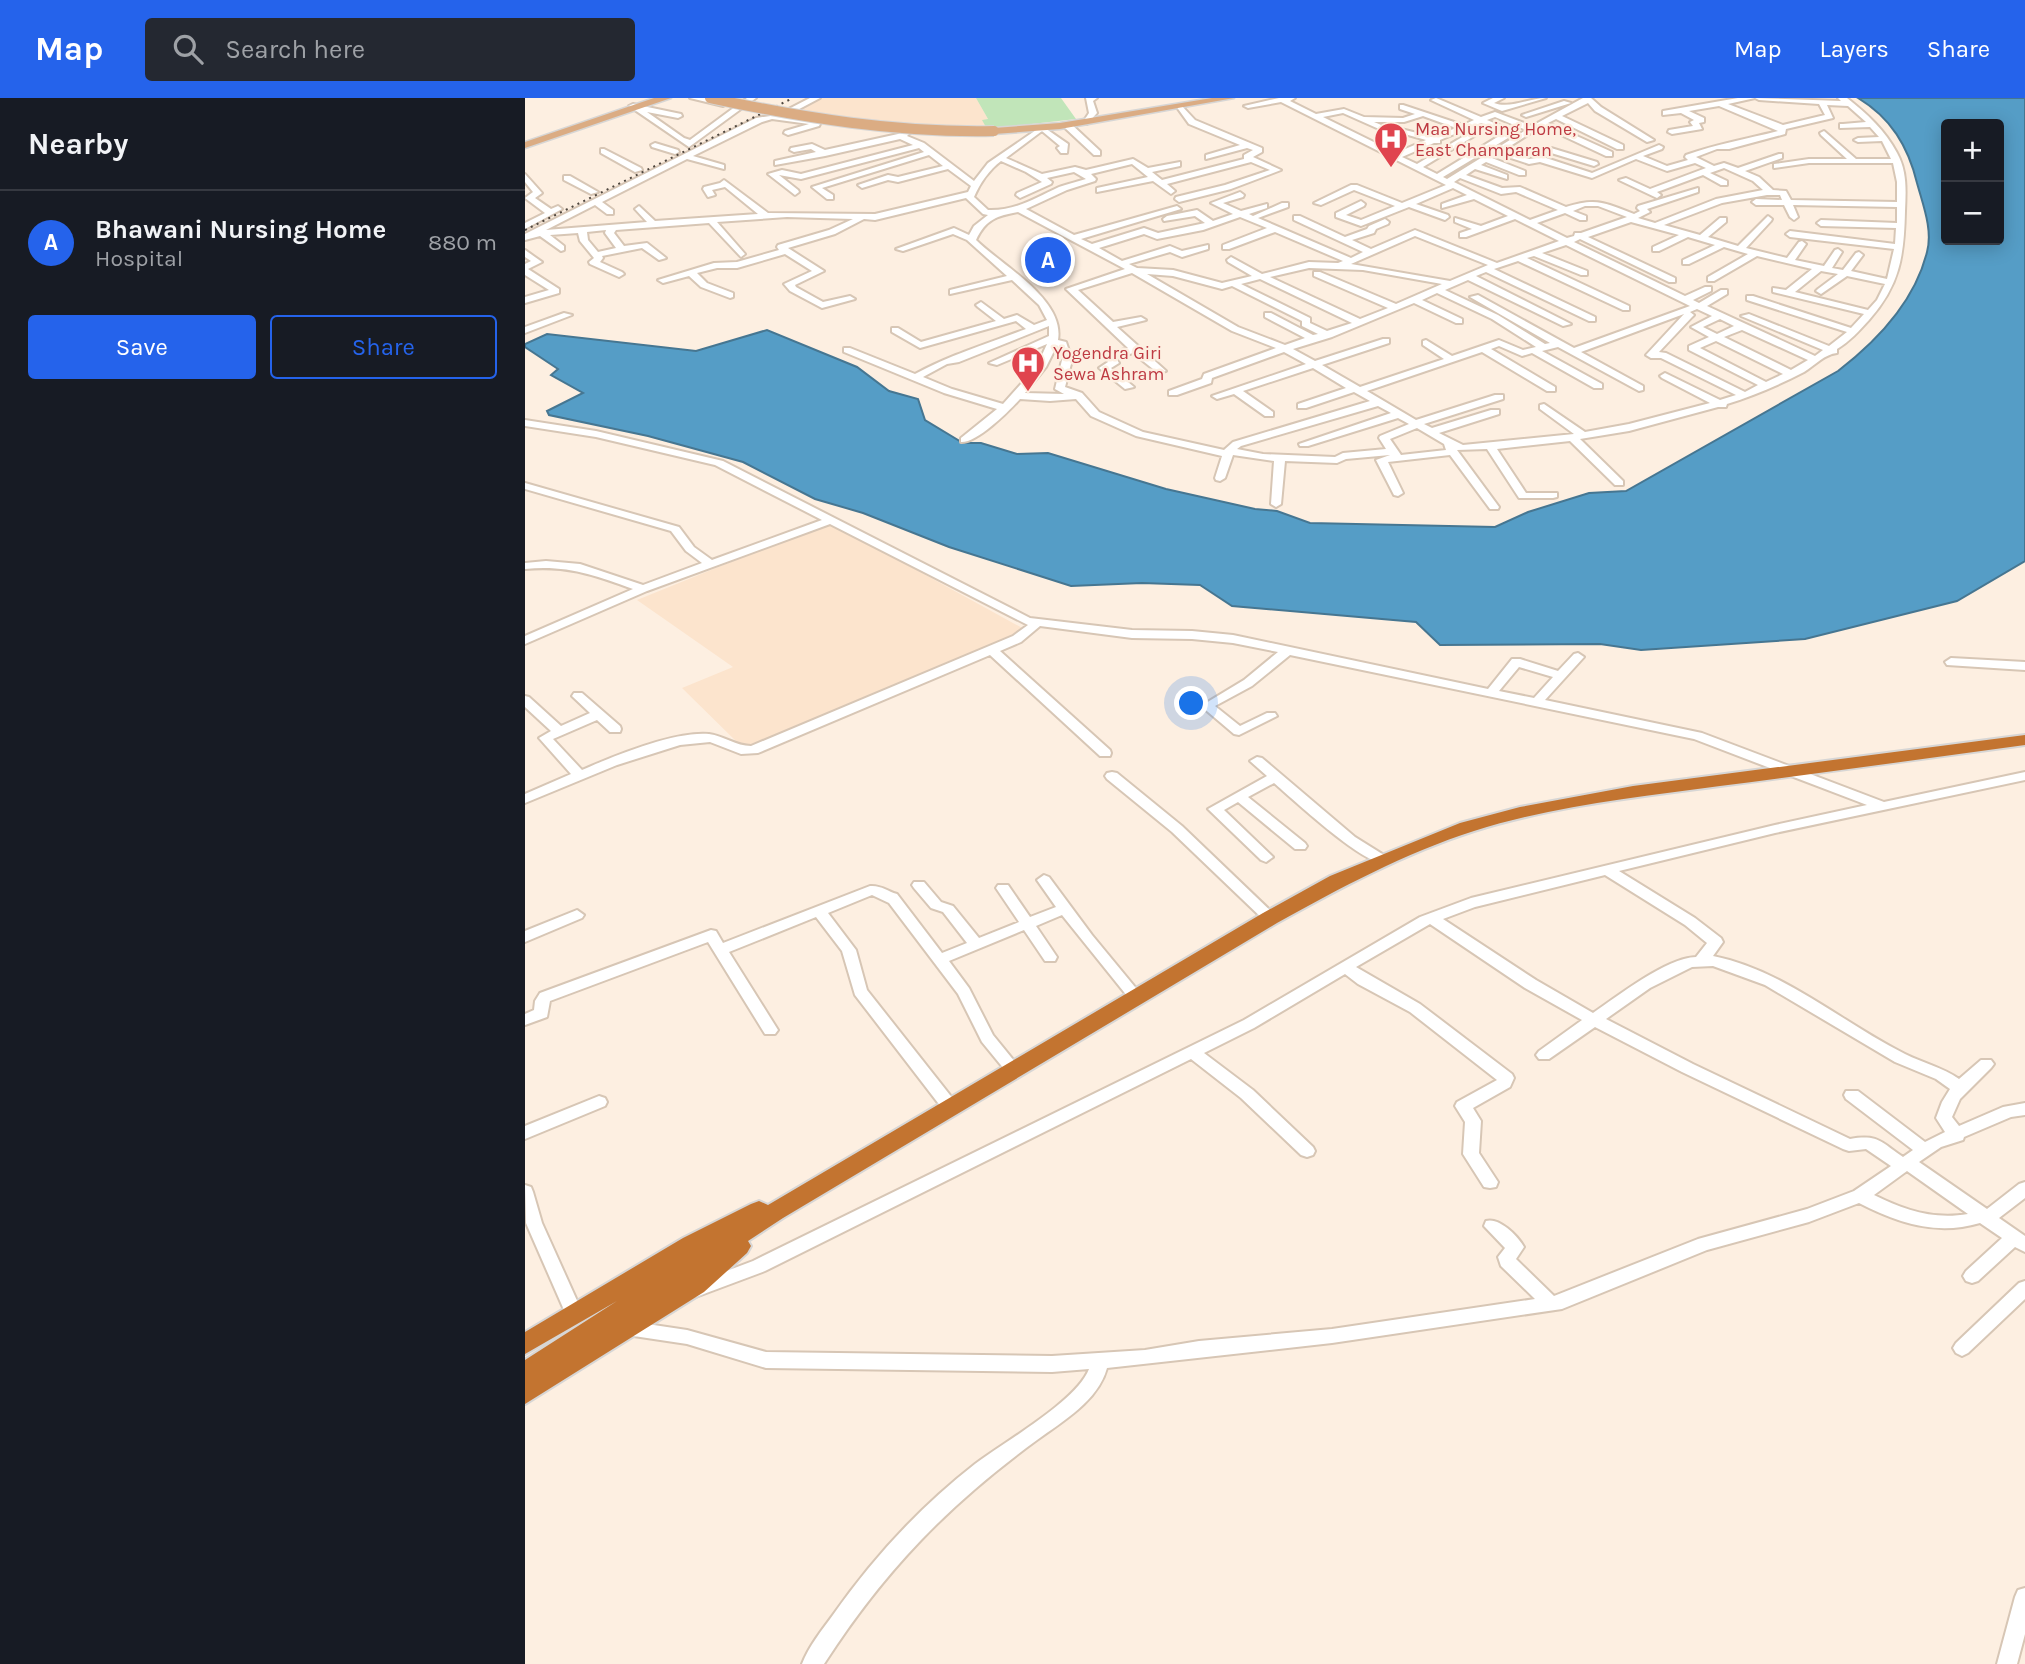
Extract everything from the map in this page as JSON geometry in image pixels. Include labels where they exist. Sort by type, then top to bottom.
[{"type":"highway","points":[[525,1373],[775,1212],[1269,918],[1382,860],[1467,827],[1540,808],[2025,740]]},
{"type":"highway","points":[[525,1344],[747,1215],[809,1192]]},
{"type":"highway","points":[[525,1393],[682,1294],[710,1273],[775,1212]]},
{"type":"main road","points":[[525,142],[641,98]]},
{"type":"main road","points":[[525,142],[652,98]]},
{"type":"main road","points":[[525,142],[666,98]]},
{"type":"main road","points":[[710,98],[777,115],[911,130],[994,131],[1042,129],[1229,98]]},
{"type":"main road","points":[[1203,102],[1219,98]]},
{"type":"street","points":[[694,98],[746,103]]},
{"type":"street","points":[[723,98],[746,103]]},
{"type":"street","points":[[777,115],[806,98]]},
{"type":"street","points":[[525,226],[690,150],[816,98]]},
{"type":"street","points":[[1087,122],[1093,113],[1089,100],[1093,98]]},
{"type":"street","points":[[1500,98],[1487,103],[1504,109],[1542,98]]},
{"type":"street","points":[[1555,98],[1581,115]]},
{"type":"street","points":[[1666,113],[1683,106],[1751,98]]},
{"type":"street","points":[[1019,209],[1134,270],[1235,329],[1285,348],[1458,447],[1577,436],[1722,405],[1746,396],[1834,351],[1882,300],[1899,247],[1901,226],[1898,165],[1884,139],[1873,124],[1846,101],[1759,98]]},
{"type":"street","points":[[1248,106],[1288,99],[1289,105],[1719,316],[1834,351]]},
{"type":"street","points":[[1526,116],[1571,106],[1588,99],[1598,109],[1650,140]]},
{"type":"street","points":[[1435,100],[1510,133],[1436,178]]},
{"type":"street","points":[[1718,102],[1782,128],[1830,116],[1821,102]]},
{"type":"street","points":[[690,150],[746,103]]},
{"type":"street","points":[[1073,238],[1276,171],[1247,156],[1259,150],[1192,122],[1180,106]]},
{"type":"street","points":[[1361,204],[1340,215],[1360,223],[1406,205],[1450,184],[1460,175],[1571,106]]},
{"type":"street","points":[[1672,132],[1699,127],[1694,122],[1702,120],[1683,106]]},
{"type":"street","points":[[634,107],[678,116]]},
{"type":"street","points":[[634,107],[683,141],[690,150]]},
{"type":"street","points":[[1403,107],[1421,118],[1460,130]]},
{"type":"street","points":[[1313,117],[1342,110],[1388,131]]},
{"type":"street","points":[[1394,157],[1498,114],[1534,130]]},
{"type":"street","points":[[777,115],[904,134],[1042,129],[1065,146],[1061,148],[1064,151]]},
{"type":"street","points":[[1556,116],[1620,143],[1590,121]]},
{"type":"street","points":[[1363,120],[1421,118]]},
{"type":"street","points":[[788,133],[820,122]]},
{"type":"street","points":[[1542,123],[1609,154]]},
{"type":"street","points":[[1416,168],[1490,124]]},
{"type":"street","points":[[1843,126],[1873,124]]},
{"type":"street","points":[[1067,125],[1097,153]]},
{"type":"street","points":[[1714,169],[1689,156],[1782,132],[1782,128]]},
{"type":"street","points":[[534,235],[582,228],[613,228],[765,215],[864,218],[892,214],[973,189],[1000,159],[1042,129]]},
{"type":"street","points":[[1405,131],[1437,141]]},
{"type":"street","points":[[1824,133],[1854,161]]},
{"type":"street","points":[[778,163],[904,134],[931,152],[973,189],[974,204],[986,212],[995,213],[1019,209],[1092,179],[1075,169],[1041,177]]},
{"type":"street","points":[[1858,139],[1884,139]]},
{"type":"street","points":[[655,145],[675,152]]},
{"type":"street","points":[[795,192],[772,174],[782,172],[801,177],[921,145]]},
{"type":"street","points":[[1209,157],[1248,145]]},
{"type":"street","points":[[793,150],[812,146],[825,154]]},
{"type":"street","points":[[1499,151],[1529,162],[1540,159],[1592,176],[1659,148]]},
{"type":"street","points":[[534,235],[638,170],[675,152],[690,150],[721,162]]},
{"type":"street","points":[[1551,150],[1594,164]]},
{"type":"street","points":[[604,151],[638,170]]},
{"type":"street","points":[[829,197],[816,187],[931,152]]},
{"type":"street","points":[[1769,152],[1793,163]]},
{"type":"street","points":[[1636,156],[1667,169],[1695,160]]},
{"type":"street","points":[[1738,171],[1779,156]]},
{"type":"street","points":[[1000,159],[1041,177],[1048,183],[1020,195]]},
{"type":"street","points":[[1100,190],[1253,159]]},
{"type":"street","points":[[1486,159],[1522,173]]},
{"type":"street","points":[[1084,173],[1132,161],[1171,191]]},
{"type":"street","points":[[1777,166],[1854,161],[1898,165]]},
{"type":"street","points":[[1147,171],[1177,164]]},
{"type":"street","points":[[1648,192],[1724,165],[1756,179],[1770,192]]},
{"type":"street","points":[[1806,168],[1898,165]]},
{"type":"street","points":[[1475,166],[1504,177]]},
{"type":"street","points":[[862,185],[888,177],[898,180],[947,167]]},
{"type":"street","points":[[1703,172],[1724,183]]},
{"type":"street","points":[[1460,175],[1502,191],[1516,189],[1583,218]]},
{"type":"street","points":[[525,176],[538,193],[529,198],[530,203],[551,213]]},
{"type":"street","points":[[567,178],[595,196],[610,212]]},
{"type":"street","points":[[1623,180],[1668,200]]},
{"type":"street","points":[[711,195],[707,189],[725,183],[765,215]]},
{"type":"street","points":[[1318,203],[1356,187],[1445,217]]},
{"type":"street","points":[[1220,188],[1238,196],[1215,203],[1349,260]]},
{"type":"street","points":[[1360,323],[1449,283],[1632,218],[1646,212],[1641,208],[1695,190]]},
{"type":"street","points":[[1754,198],[1770,192],[1783,193],[1794,217]]},
{"type":"street","points":[[1445,206],[1473,196]]},
{"type":"street","points":[[1658,225],[1727,198],[1901,209]]},
{"type":"street","points":[[1740,249],[1764,216],[1754,198]]},
{"type":"street","points":[[1530,223],[1566,210],[1599,203],[1632,218],[1740,249],[1889,282]]},
{"type":"street","points":[[1250,220],[1285,205]]},
{"type":"street","points":[[1090,248],[1144,231],[1157,236],[1212,224],[1264,206]]},
{"type":"street","points":[[639,209],[653,224]]},
{"type":"street","points":[[1816,211],[1901,209]]},
{"type":"street","points":[[971,239],[977,228],[995,213]]},
{"type":"street","points":[[1166,220],[1198,213],[1212,224]]},
{"type":"street","points":[[1463,235],[1516,216]]},
{"type":"street","points":[[1226,247],[1297,218],[1308,217],[1340,230]]},
{"type":"street","points":[[850,299],[822,305],[793,289],[789,284],[819,271],[781,247],[829,233],[864,218]]},
{"type":"street","points":[[1297,218],[1368,251]]},
{"type":"street","points":[[1374,218],[1491,267],[1592,319]]},
{"type":"street","points":[[711,219],[741,254]]},
{"type":"street","points":[[1458,220],[1481,229]]},
{"type":"street","points":[[1702,238],[1723,220]]},
{"type":"street","points":[[1821,223],[1901,226]]},
{"type":"street","points":[[1228,236],[1260,224]]},
{"type":"street","points":[[582,228],[583,241],[599,258],[593,262],[619,274]]},
{"type":"street","points":[[613,228],[609,233],[621,249]]},
{"type":"street","points":[[1345,240],[1371,231],[1371,228],[1398,228]]},
{"type":"street","points":[[1339,266],[1368,251],[1398,228]]},
{"type":"street","points":[[899,249],[954,231],[971,239],[1012,276],[1037,299],[1053,321],[1052,339],[1039,372],[1019,396],[965,440]]},
{"type":"street","points":[[1656,249],[1688,234]]},
{"type":"street","points":[[1790,234],[1899,247]]},
{"type":"street","points":[[534,235],[561,248]]},
{"type":"street","points":[[1578,235],[1672,280]]},
{"type":"street","points":[[1686,262],[1724,244]]},
{"type":"street","points":[[1789,262],[1802,244]]},
{"type":"street","points":[[595,255],[644,245],[661,258]]},
{"type":"street","points":[[1121,264],[1170,249],[1182,254],[1205,247]]},
{"type":"street","points":[[663,280],[717,265],[737,265],[785,251]]},
{"type":"street","points":[[1533,251],[1584,273]]},
{"type":"street","points":[[1788,292],[1823,269],[1838,252]]},
{"type":"street","points":[[525,253],[538,262],[525,269],[556,291],[525,300]]},
{"type":"street","points":[[1685,300],[1756,253]]},
{"type":"street","points":[[1821,291],[1845,273],[1859,255]]},
{"type":"street","points":[[1512,259],[1626,308]]},
{"type":"street","points":[[1512,259],[1613,310]]},
{"type":"street","points":[[1231,260],[1360,323]]},
{"type":"street","points":[[1161,371],[1132,350],[1071,289],[1134,270],[1173,273],[1217,285],[1301,265],[1363,267],[1449,283]]},
{"type":"street","points":[[691,273],[704,285],[730,295]]},
{"type":"street","points":[[1317,274],[1394,307]]},
{"type":"street","points":[[953,292],[1012,276]]},
{"type":"street","points":[[1468,276],[1566,324]]},
{"type":"street","points":[[1232,283],[1307,320],[1305,324],[1329,335],[1386,341]]},
{"type":"street","points":[[1436,289],[1477,301],[1561,343],[1639,388]]},
{"type":"street","points":[[1776,290],[1870,313]]},
{"type":"street","points":[[1575,351],[1699,306],[1724,292]]},
{"type":"street","points":[[1750,298],[1852,331]]},
{"type":"street","points":[[1413,299],[1459,321]]},
{"type":"street","points":[[1477,301],[1538,349],[1598,387]]},
{"type":"street","points":[[1666,357],[1715,337],[1765,303]]},
{"type":"street","points":[[981,305],[1003,322]]},
{"type":"street","points":[[1109,326],[1143,323],[1134,312]]},
{"type":"street","points":[[1689,314],[1651,355],[1666,357],[1746,396]]},
{"type":"street","points":[[525,330],[567,315]]},
{"type":"street","points":[[1268,315],[1316,340]]},
{"type":"street","points":[[1719,316],[1696,327],[1791,374]]},
{"type":"street","points":[[895,330],[919,345],[1019,318],[1031,328]]},
{"type":"street","points":[[915,378],[944,362],[956,360],[1053,321]]},
{"type":"street","points":[[1740,321],[1817,360]]},
{"type":"street","points":[[1270,389],[1320,367],[1359,337],[1360,323]]},
{"type":"street","points":[[1173,393],[1206,382],[1207,376],[1329,335]]},
{"type":"street","points":[[994,363],[1052,339],[1062,343],[1067,353],[1060,389],[1078,395],[1095,414],[1140,434],[1228,452],[1280,458],[1337,460],[1343,456],[1453,452]]},
{"type":"street","points":[[1426,343],[1452,360]]},
{"type":"street","points":[[1302,406],[1503,343],[1521,353],[1561,343]]},
{"type":"street","points":[[1692,348],[1767,386]]},
{"type":"street","points":[[848,349],[915,378],[1004,408]]},
{"type":"street","points":[[1484,349],[1551,389]]},
{"type":"street","points":[[1129,387],[1104,368],[1114,363],[1110,357],[1132,350]]},
{"type":"street","points":[[1217,396],[1320,367]]},
{"type":"street","points":[[1665,376],[1722,405]]},
{"type":"street","points":[[1236,390],[1269,415]]},
{"type":"street","points":[[1019,396],[1050,398],[1078,395]]},
{"type":"street","points":[[1396,455],[1384,438],[1499,397]]},
{"type":"street","points":[[1220,478],[1228,452],[1246,440],[1379,402]]},
{"type":"street","points":[[1543,407],[1577,436],[1619,483]]},
{"type":"street","points":[[1431,432],[1495,412]]},
{"type":"street","points":[[1304,444],[1400,414]]},
{"type":"street","points":[[525,423],[596,434],[719,463],[1017,617],[1037,623],[1132,634],[1206,636],[1289,649],[1538,701],[1697,736],[1885,807]]},
{"type":"street","points":[[1445,441],[1494,507]]},
{"type":"street","points":[[1490,446],[1524,497],[1553,495]]},
{"type":"street","points":[[1396,455],[1381,461],[1398,493]]},
{"type":"street","points":[[1276,504],[1280,458]]},
{"type":"street","points":[[525,486],[596,505],[653,526],[675,529],[690,549],[710,564]]},
{"type":"street","points":[[525,640],[643,589],[831,520]]},
{"type":"street","points":[[525,566],[546,564],[580,567],[643,589]]},
{"type":"street","points":[[525,799],[644,751],[705,738],[719,739],[749,751],[992,650],[1024,635],[1037,623]]},
{"type":"street","points":[[1271,716],[1239,731],[1207,706],[1248,683],[1289,649]]},
{"type":"street","points":[[992,650],[1104,753]]},
{"type":"street","points":[[1538,701],[1578,657]]},
{"type":"street","points":[[1492,692],[1517,662],[1561,676]]},
{"type":"street","points":[[1951,662],[2025,666]]},
{"type":"street","points":[[578,696],[615,729]]},
{"type":"street","points":[[525,700],[559,731]]},
{"type":"street","points":[[580,776],[545,739],[599,714]]},
{"type":"street","points":[[1257,761],[1357,845],[1382,860]]},
{"type":"street","points":[[1112,776],[1177,829],[1269,918]]},
{"type":"street","points":[[682,1294],[716,1284],[759,1266],[1249,1024],[1344,966],[1432,918],[1471,903],[1608,870],[2025,776]]},
{"type":"street","points":[[1266,857],[1215,810],[1275,777]]},
{"type":"street","points":[[1239,796],[1300,846]]},
{"type":"street","points":[[1608,870],[1716,942],[1701,960]]},
{"type":"street","points":[[1044,880],[1064,909],[1137,998]]},
{"type":"street","points":[[919,885],[936,905],[948,909],[976,944]]},
{"type":"street","points":[[1003,888],[1050,957]]},
{"type":"street","points":[[722,949],[877,890],[890,898],[940,959],[968,998],[988,1038],[1013,1072]]},
{"type":"street","points":[[940,959],[1064,909]]},
{"type":"street","points":[[819,911],[849,950],[860,991],[951,1108]]},
{"type":"street","points":[[525,937],[577,915]]},
{"type":"street","points":[[1432,918],[1482,956],[1591,1021],[1849,1145],[1869,1142],[2019,1241],[1972,1276]]},
{"type":"street","points":[[525,1020],[542,1013],[542,1000],[545,997],[705,936],[714,937],[770,1030]]},
{"type":"street","points":[[1543,1055],[1645,985],[1679,967],[1701,960],[1731,965],[1770,981],[1889,1052],[1942,1075],[1959,1087]]},
{"type":"street","points":[[1344,966],[1375,987],[1415,1008],[1506,1078],[1504,1083],[1463,1106],[1473,1121],[1471,1154],[1490,1182]]},
{"type":"street","points":[[1192,1052],[1247,1094],[1307,1151]]},
{"type":"street","points":[[1957,1136],[1946,1122],[1945,1114],[1959,1087],[1986,1064]]},
{"type":"street","points":[[1852,1095],[1924,1150]]},
{"type":"street","points":[[525,1133],[599,1102]]},
{"type":"street","points":[[627,1328],[701,1340],[767,1360],[1052,1364],[1332,1336],[1551,1304],[1704,1244],[1809,1215],[1860,1196],[1924,1150],[2009,1111],[2024,1107]]},
{"type":"street","points":[[1860,1196],[1898,1214],[1940,1224],[1958,1224],[1984,1217],[2025,1189]]},
{"type":"street","points":[[525,1192],[534,1223],[574,1314]]},
{"type":"street","points":[[1492,1226],[1516,1247],[1507,1257],[1507,1261],[1551,1304]]},
{"type":"street","points":[[1962,1348],[2025,1288]]},
{"type":"street","points":[[812,1664],[850,1603],[911,1534],[966,1482],[1083,1394],[1096,1376],[1100,1361]]},
{"type":"street","points":[[2007,1664],[2025,1597]]},
{"type":"shaded area","points":[[822,98],[976,98],[988,119],[987,129],[948,128],[794,112]]},
{"type":"shaded area","points":[[829,522],[1024,629],[1020,634],[743,748],[682,688],[733,667],[637,600]]},
{"type":"green space","points":[[976,98],[1061,98],[1076,119],[987,129],[982,120],[988,119]]},
{"type":"water","points":[[1858,98],[2025,98],[2025,561],[1957,601],[1805,639],[1641,650],[1600,644],[1440,645],[1416,622],[1232,606],[1200,585],[1142,583],[1071,586],[949,547],[863,513],[815,499],[743,462],[648,436],[549,415],[547,411],[583,393],[551,375],[558,369],[525,347],[525,344],[547,334],[696,351],[767,330],[857,367],[889,391],[918,399],[925,420],[963,443],[981,443],[1017,454],[1048,453],[1166,489],[1255,509],[1277,511],[1310,523],[1495,527],[1528,512],[1589,493],[1626,491],[1838,371],[1867,347],[1893,319],[1914,287],[1929,244],[1928,226],[1909,157],[1897,134],[1880,115]]},
{"type":"railway","points":[[525,230],[793,98]]},
{"type":"place","name":"Maa Nursing Home, East Champaran","points":[[1391,169]]},
{"type":"place","name":"Bhawani Nursing Home","points":[[1048,260]]},
{"type":"place","name":"Yogendra Giri Sewa Ashram","points":[[1028,393]]}]
